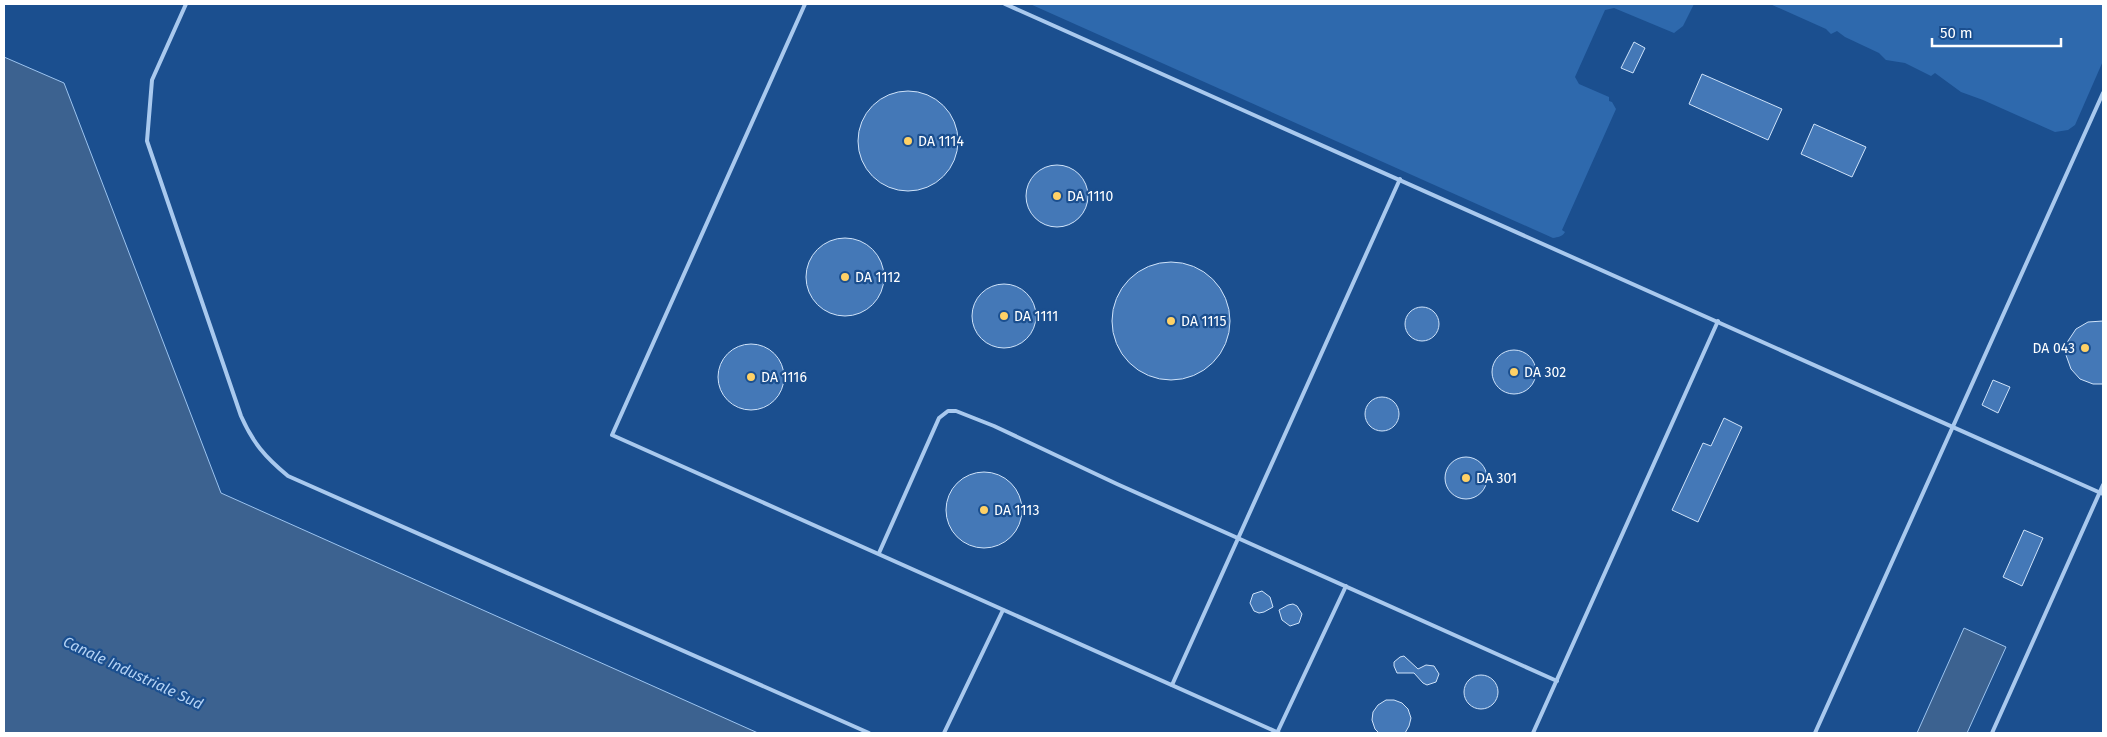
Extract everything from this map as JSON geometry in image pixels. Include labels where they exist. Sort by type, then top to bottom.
[{"type":"lane","points":[[186,4],[152,80],[147,141],[241,416],[253,440],[270,461],[288,476],[869,733]]},
{"type":"lane","points":[[805,4],[612,434],[1278,733],[1346,586]]},
{"type":"lane","points":[[1005,4],[1400,178],[2102,493]]},
{"type":"lane","points":[[1815,733],[2103,92]]},
{"type":"lane","points":[[1172,685],[1240,538],[1400,178]]},
{"type":"lane","points":[[1534,733],[1718,321]]},
{"type":"lane","points":[[879,553],[939,418],[948,410],[956,411],[994,426],[1117,484],[1557,681]]},
{"type":"lane","points":[[1992,733],[2102,493],[2103,485]]},
{"type":"lane","points":[[944,733],[1003,610]]},
{"type":"shaded area","points":[[1030,4],[1694,4],[1683,26],[1674,33],[1614,8],[1605,10],[1575,77],[1579,84],[1609,97],[1609,101],[1612,102],[1616,109],[1562,230],[1565,232],[1561,236],[1553,238]]},
{"type":"shaded area","points":[[1770,4],[2103,4],[2103,61],[2075,125],[2068,130],[2055,132],[1961,92],[1935,73],[1931,76],[1905,63],[1886,60],[1879,53],[1845,37],[1837,31],[1831,34],[1826,29]]},
{"type":"water","name":"Canale Industriale Sud","points":[[4,57],[64,83],[221,493],[758,733],[4,733]]},
{"type":"water","points":[[1964,628],[2006,647],[1967,733],[1917,733]]},
{"type":"building","points":[[1634,42],[1645,48],[1633,73],[1621,68]]},
{"type":"building","points":[[1702,74],[1782,109],[1768,140],[1689,104]]},
{"type":"building","name":"DA 1114","points":[[908,91],[927,95],[943,106],[954,122],[958,141],[954,160],[943,176],[927,187],[908,191],[889,187],[873,176],[862,160],[858,141],[862,122],[873,106],[889,95]]},
{"type":"building","points":[[1814,124],[1866,147],[1852,177],[1801,154]]},
{"type":"building","name":"DA 1110","points":[[1051,165],[1063,165],[1079,174],[1086,184],[1088,196],[1086,208],[1079,218],[1063,227],[1051,227],[1040,222],[1031,213],[1026,202],[1026,190],[1031,179],[1040,170]]},
{"type":"building","name":"DA 1112","points":[[837,238],[853,238],[867,244],[878,255],[884,269],[884,285],[878,299],[867,310],[853,316],[837,316],[823,310],[812,299],[806,285],[806,269],[812,255],[823,244]]},
{"type":"building","name":"DA 1115","points":[[1171,262],[1194,266],[1213,279],[1226,298],[1230,321],[1226,344],[1213,363],[1194,376],[1171,380],[1148,376],[1129,363],[1116,344],[1112,321],[1116,298],[1129,279],[1148,266]]},
{"type":"building","name":"DA 1111","points":[[1004,284],[1022,290],[1030,298],[1036,316],[1030,334],[1022,342],[1004,348],[986,342],[978,334],[972,316],[978,298],[986,290]]},
{"type":"building","points":[[1422,307],[1429,308],[1434,312],[1438,317],[1438,331],[1434,336],[1429,340],[1422,341],[1415,340],[1410,336],[1406,331],[1405,324],[1406,317],[1410,312],[1415,308]]},
{"type":"building","name":"DA 043","points":[[2103,321],[2103,384],[2093,384],[2080,379],[2071,369],[2066,355],[2068,341],[2076,329],[2088,322]]},
{"type":"building","name":"DA 1116","points":[[744,344],[758,344],[770,349],[779,358],[784,370],[782,390],[775,401],[758,410],[744,410],[732,405],[723,396],[718,384],[718,370],[723,358],[732,349]]},
{"type":"building","name":"DA 302","points":[[1518,350],[1530,356],[1535,363],[1535,381],[1530,388],[1523,393],[1510,394],[1502,391],[1495,384],[1492,368],[1495,360],[1502,353]]},
{"type":"building","points":[[1993,380],[2010,387],[1998,413],[1982,405]]},
{"type":"building","points":[[1382,397],[1389,398],[1394,402],[1398,407],[1398,421],[1394,426],[1389,430],[1382,431],[1375,430],[1370,426],[1366,421],[1365,414],[1366,407],[1370,402],[1375,398]]},
{"type":"building","points":[[1724,418],[1742,427],[1698,522],[1672,510],[1703,443],[1711,446]]},
{"type":"building","name":"DA 301","points":[[1470,457],[1478,460],[1484,466],[1487,478],[1484,490],[1478,496],[1462,499],[1454,496],[1448,490],[1445,474],[1448,466],[1454,460]]},
{"type":"building","name":"DA 1113","points":[[984,472],[999,475],[1011,483],[1019,495],[1022,510],[1019,525],[1011,537],[999,545],[984,548],[969,545],[957,537],[949,525],[946,510],[949,495],[957,483],[969,475]]},
{"type":"building","points":[[2024,530],[2043,538],[2022,586],[2003,577]]},
{"type":"building","points":[[1262,591],[1270,597],[1273,607],[1259,613],[1254,611],[1250,603],[1253,594]]},
{"type":"building","points":[[1293,604],[1297,606],[1302,614],[1299,623],[1290,626],[1282,620],[1279,610]]},
{"type":"building","points":[[1404,656],[1418,669],[1426,665],[1434,666],[1439,674],[1436,682],[1427,685],[1414,673],[1397,673],[1394,662]]},
{"type":"building","points":[[1481,675],[1488,676],[1493,680],[1497,685],[1497,699],[1493,704],[1488,708],[1481,709],[1474,708],[1469,704],[1465,699],[1464,692],[1465,685],[1469,680],[1474,676]]},
{"type":"building","points":[[1386,700],[1402,703],[1408,709],[1411,718],[1405,733],[1379,733],[1375,729],[1372,720],[1373,712],[1378,705]]},
{"type":"place","name":"DA 1114","points":[[908,141]]},
{"type":"place","name":"DA 1110","points":[[1057,196]]},
{"type":"place","name":"DA 1112","points":[[845,277]]},
{"type":"place","name":"DA 1111","points":[[1004,316]]},
{"type":"place","name":"DA 1115","points":[[1171,321]]},
{"type":"place","name":"DA 043","points":[[2085,348]]},
{"type":"place","name":"DA 302","points":[[1514,372]]},
{"type":"place","name":"DA 1116","points":[[751,377]]},
{"type":"place","name":"DA 301","points":[[1466,478]]},
{"type":"place","name":"DA 1113","points":[[984,510]]}]
